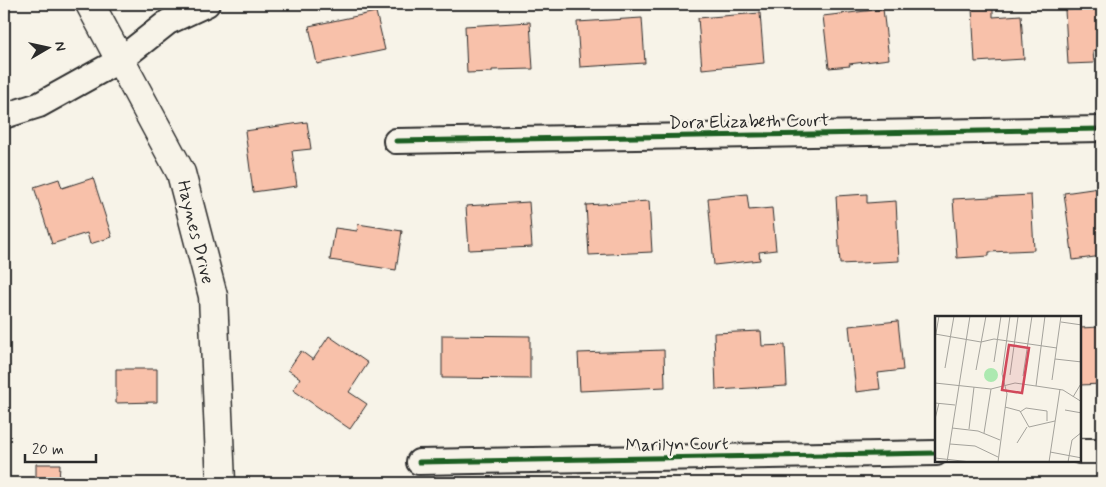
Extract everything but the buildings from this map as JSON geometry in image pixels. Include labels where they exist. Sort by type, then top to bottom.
[{"type":"street","name":"Haynes Drive","points":[[90,4],[181,173],[213,296],[221,483]]},
{"type":"street","points":[[4,116],[39,105],[120,60],[168,22],[207,4]]},
{"type":"street","name":"Dora Elizabeth Court","points":[[396,141],[1102,128]]},
{"type":"street","points":[[1081,451],[1102,451]]},
{"type":"street","name":"Marilyn Court","points":[[419,462],[935,453]]},
{"type":"cycle path","points":[[396,141],[1102,129]]},
{"type":"cycle path","points":[[419,462],[935,453]]}]
